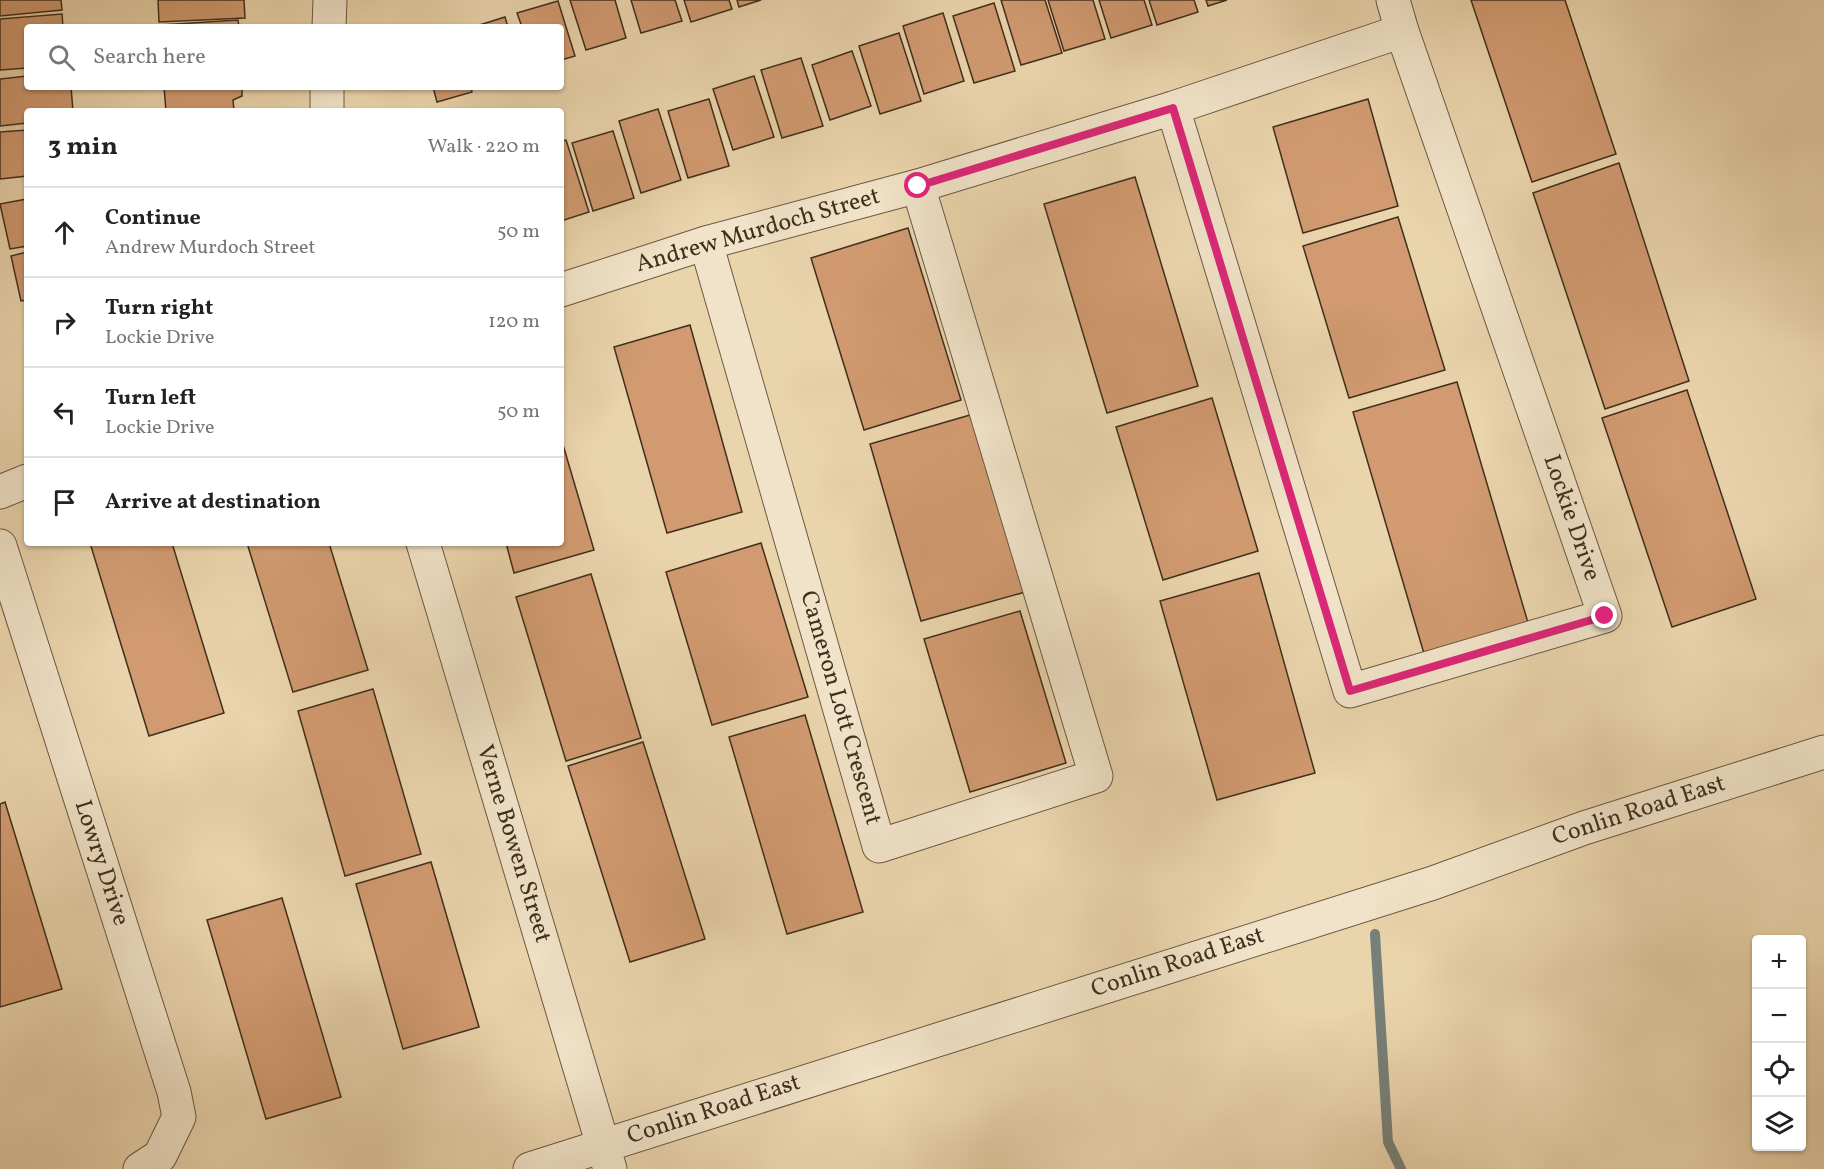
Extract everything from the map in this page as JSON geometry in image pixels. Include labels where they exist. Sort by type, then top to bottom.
[{"type":"street","points":[[329,24],[330,0]]},
{"type":"street","name":"Lockie Drive","points":[[1173,108],[1350,691],[1605,616],[1393,0]]},
{"type":"street","name":"Andrew Murdoch Street","points":[[564,289],[706,243],[918,186],[1173,108],[1402,31]]},
{"type":"street","points":[[327,90],[327,108]]},
{"type":"street","name":"Cameron Lott Crescent","points":[[706,243],[879,846],[1096,776],[918,186]]},
{"type":"street","points":[[0,492],[24,482]]},
{"type":"street","name":"Lowry Drive","points":[[0,546],[174,1092],[179,1117],[160,1156],[140,1169]]},
{"type":"street","name":"Verne Bowen Street","points":[[424,546],[607,1157]]},
{"type":"street","name":"Conlin Road East","points":[[530,1169],[607,1157],[1433,883],[1584,828],[1824,752]]},
{"type":"building","points":[[0,0],[61,0],[62,10],[0,16]]},
{"type":"building","points":[[158,0],[244,0],[245,18],[159,22]]},
{"type":"building","points":[[570,0],[615,0],[626,38],[586,50]]},
{"type":"building","points":[[631,0],[675,0],[682,21],[641,33]]},
{"type":"building","points":[[684,0],[729,0],[732,9],[691,22]]},
{"type":"building","points":[[737,0],[761,0],[739,7]]},
{"type":"building","points":[[1001,0],[1045,0],[1062,53],[1021,65]]},
{"type":"building","points":[[1048,0],[1093,0],[1105,39],[1064,51]]},
{"type":"building","points":[[1099,0],[1144,0],[1152,25],[1111,38]]},
{"type":"building","points":[[1149,0],[1194,0],[1198,12],[1157,25]]},
{"type":"building","points":[[1206,0],[1227,0],[1208,6]]},
{"type":"building","points":[[1471,0],[1565,0],[1616,154],[1532,182]]},
{"type":"building","points":[[558,1],[575,56],[564,59],[564,24],[521,24],[517,13]]},
{"type":"building","points":[[994,3],[1015,71],[974,83],[953,16]]},
{"type":"building","points":[[943,13],[964,81],[924,94],[903,26]]},
{"type":"building","points":[[62,14],[63,24],[24,24],[24,68],[0,70],[0,19]]},
{"type":"building","points":[[505,17],[507,24],[483,24]]},
{"type":"building","points":[[238,20],[239,24],[176,24]]},
{"type":"building","points":[[899,33],[921,101],[880,114],[859,46]]},
{"type":"building","points":[[852,51],[871,106],[830,120],[812,65]]},
{"type":"building","points":[[801,58],[823,126],[782,138],[761,70]]},
{"type":"building","points":[[24,76],[24,90],[71,90],[73,108],[24,108],[24,123],[0,126],[0,79]]},
{"type":"building","points":[[754,76],[774,137],[733,150],[713,89]]},
{"type":"building","points":[[164,90],[242,90],[242,96],[233,100],[234,108],[166,108]]},
{"type":"building","points":[[434,90],[472,90],[472,92],[437,102]]},
{"type":"building","points":[[709,99],[729,166],[688,178],[668,111]]},
{"type":"building","points":[[1368,99],[1398,206],[1303,233],[1273,127]]},
{"type":"building","points":[[658,109],[681,180],[641,193],[619,121]]},
{"type":"building","points":[[24,130],[24,176],[0,179],[0,132]]},
{"type":"building","points":[[613,131],[634,198],[593,211],[572,143]]},
{"type":"building","points":[[564,140],[566,140],[589,212],[564,220]]},
{"type":"building","points":[[1619,163],[1689,381],[1605,409],[1533,193]]},
{"type":"building","points":[[1135,177],[1198,386],[1107,413],[1044,204]]},
{"type":"building","points":[[24,200],[24,247],[10,249],[0,204]]},
{"type":"building","points":[[1398,217],[1445,370],[1349,398],[1303,246]]},
{"type":"building","points":[[908,228],[961,400],[864,430],[811,258]]},
{"type":"building","points":[[24,253],[24,300],[21,301],[11,256]]},
{"type":"building","points":[[690,325],[742,512],[667,533],[614,347]]},
{"type":"building","points":[[1457,382],[1529,626],[1425,657],[1353,412]]},
{"type":"building","points":[[1687,390],[1756,599],[1672,627],[1602,418]]},
{"type":"building","points":[[1212,398],[1258,551],[1163,580],[1116,427]]},
{"type":"building","points":[[977,413],[1029,591],[921,621],[870,444]]},
{"type":"building","points":[[564,448],[594,550],[514,573],[507,546],[564,546]]},
{"type":"building","points":[[761,543],[808,697],[712,725],[666,572]]},
{"type":"building","points":[[91,546],[173,546],[224,713],[149,736]]},
{"type":"building","points":[[248,546],[330,546],[368,670],[293,692]]},
{"type":"building","points":[[1259,573],[1315,773],[1217,800],[1160,601]]},
{"type":"building","points":[[591,574],[641,738],[566,761],[516,597]]},
{"type":"building","points":[[1020,611],[1066,763],[970,792],[924,639]]},
{"type":"building","points":[[373,689],[421,854],[345,876],[298,711]]},
{"type":"building","points":[[805,715],[863,912],[787,934],[729,737]]},
{"type":"building","points":[[643,742],[705,939],[630,962],[568,766]]},
{"type":"building","points":[[5,802],[62,989],[0,1007],[0,804]]},
{"type":"building","points":[[431,862],[479,1027],[403,1049],[356,884]]},
{"type":"building","points":[[282,898],[341,1097],[266,1119],[207,920]]},
{"type":"waterway","points":[[1375,934],[1388,1142],[1401,1169]]},
{"type":"route","points":[[918,186],[1173,108],[1350,691],[1605,616]]}]
